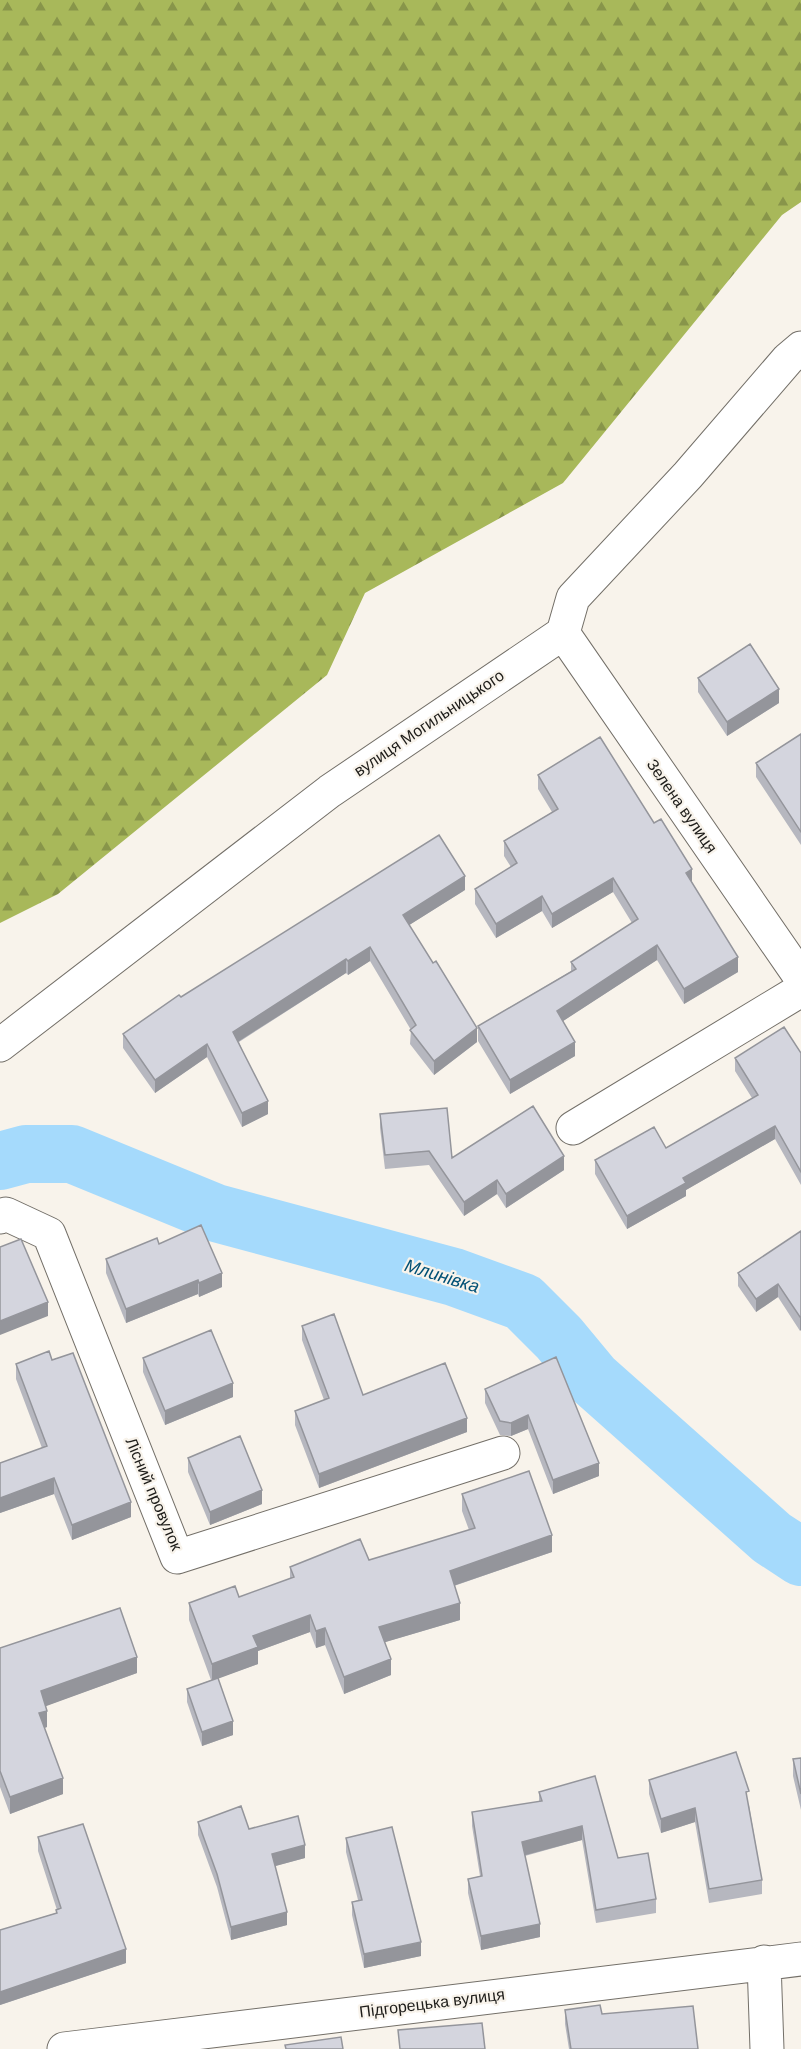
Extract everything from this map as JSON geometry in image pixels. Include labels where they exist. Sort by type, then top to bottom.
[{"type":"street","points":[[563,633],[573,598],[688,475],[788,358],[801,348]]},
{"type":"street","name":"Зелена вулиця","points":[[563,633],[801,978]]},
{"type":"street","name":"вулиця Могильницького","points":[[0,1045],[330,790],[563,633]]},
{"type":"street","points":[[573,1128],[801,990]]},
{"type":"street","name":"Лісний провулок","points":[[0,1217],[6,1214],[49,1234],[177,1557],[503,1453]]},
{"type":"street","name":"Підгорецька вулиця","points":[[64,2049],[801,1959]]},
{"type":"street","points":[[764,1962],[767,2049]]},
{"type":"green space","points":[[0,0],[801,0],[801,202],[782,215],[563,483],[365,593],[327,675],[58,894],[0,923]]},
{"type":"building","points":[[750,644],[779,689],[727,722],[698,678]]},
{"type":"building","points":[[801,734],[801,832],[756,763]]},
{"type":"building","points":[[600,737],[654,823],[661,819],[692,869],[686,873],[738,957],[684,989],[657,945],[557,1011],[575,1042],[510,1080],[478,1026],[576,969],[571,962],[638,919],[613,878],[552,914],[542,896],[496,924],[475,889],[517,863],[504,841],[558,809],[538,775]]},
{"type":"building","points":[[439,835],[465,876],[403,915],[433,963],[436,961],[477,1028],[434,1061],[410,1030],[416,1025],[370,947],[348,961],[346,959],[233,1032],[268,1101],[242,1113],[207,1044],[155,1080],[123,1034],[179,995],[181,997]]},
{"type":"building","points":[[784,1027],[801,1053],[801,1172],[775,1126],[683,1178],[686,1183],[627,1216],[595,1160],[654,1127],[666,1148],[758,1095],[735,1058]]},
{"type":"building","points":[[533,1106],[564,1156],[506,1194],[497,1180],[464,1202],[429,1151],[385,1155],[380,1114],[447,1108],[452,1158]]},
{"type":"building","points":[[201,1225],[222,1273],[199,1283],[198,1280],[126,1309],[106,1259],[157,1238],[159,1244]]},
{"type":"building","points":[[801,1231],[800,1317],[778,1284],[756,1299],[738,1273]]},
{"type":"building","points":[[21,1239],[48,1302],[0,1321],[0,1247]]},
{"type":"building","points":[[334,1314],[363,1395],[445,1363],[467,1418],[319,1474],[295,1411],[329,1398],[302,1326]]},
{"type":"building","points":[[211,1330],[233,1383],[165,1411],[143,1358]]},
{"type":"building","points":[[49,1351],[52,1360],[73,1353],[131,1502],[72,1525],[54,1478],[0,1498],[0,1463],[47,1446],[16,1364]]},
{"type":"building","points":[[556,1357],[599,1463],[553,1480],[528,1415],[511,1423],[500,1421],[485,1389]]},
{"type":"building","points":[[240,1436],[262,1490],[210,1512],[188,1458]]},
{"type":"building","points":[[529,1471],[552,1535],[450,1571],[460,1603],[379,1627],[391,1659],[344,1677],[325,1628],[316,1631],[310,1615],[253,1636],[258,1647],[212,1664],[189,1603],[235,1586],[239,1597],[294,1577],[290,1567],[360,1539],[369,1560],[475,1528],[462,1494]]},
{"type":"building","points":[[120,1608],[137,1657],[41,1691],[47,1711],[39,1713],[63,1778],[10,1797],[0,1771],[0,1648]]},
{"type":"building","points":[[218,1678],[233,1721],[202,1732],[187,1689]]},
{"type":"building","points":[[736,1752],[749,1791],[746,1792],[762,1880],[709,1889],[695,1808],[661,1819],[649,1780]]},
{"type":"building","points":[[801,1758],[801,1794],[793,1759]]},
{"type":"building","points":[[595,1776],[618,1858],[648,1853],[656,1899],[596,1910],[582,1826],[522,1842],[540,1924],[481,1936],[468,1879],[482,1876],[472,1812],[542,1801],[539,1792]]},
{"type":"building","points":[[241,1806],[249,1829],[298,1816],[305,1845],[272,1854],[287,1912],[231,1927],[217,1874],[198,1822]]},
{"type":"building","points":[[83,1824],[126,1949],[0,1992],[0,1930],[57,1913],[56,1910],[61,1908],[38,1837]]},
{"type":"building","points":[[392,1827],[421,1942],[364,1954],[352,1902],[362,1900],[346,1838]]},
{"type":"building","points":[[600,2005],[602,2014],[693,2006],[698,2049],[571,2049],[565,2010]]},
{"type":"building","points":[[482,2023],[485,2049],[400,2049],[398,2030]]},
{"type":"building","points":[[341,2037],[343,2049],[286,2049],[285,2045]]},
{"type":"waterway","name":"Млинівка","points":[[0,1161],[26,1154],[72,1154],[216,1213],[454,1277],[523,1302],[559,1338],[593,1379],[772,1538],[801,1557]]}]
